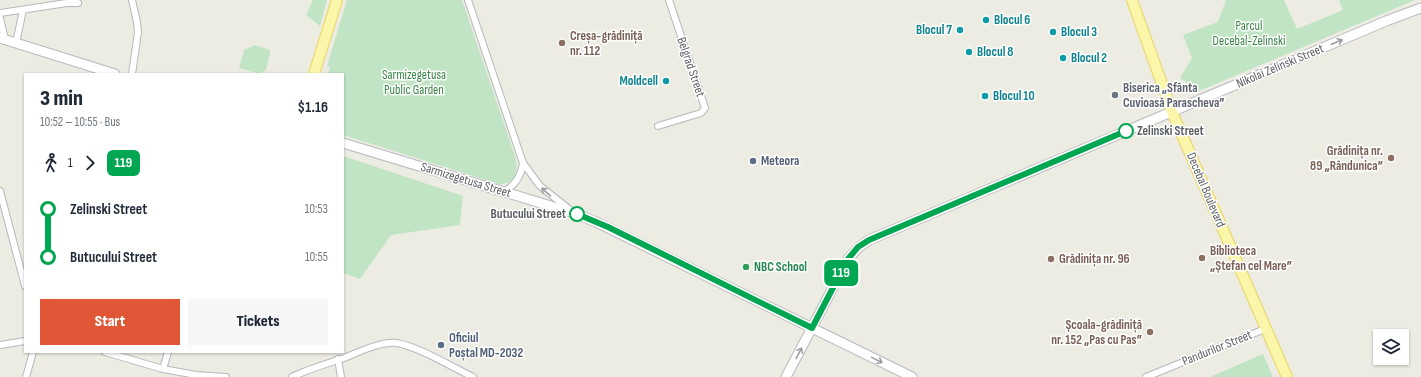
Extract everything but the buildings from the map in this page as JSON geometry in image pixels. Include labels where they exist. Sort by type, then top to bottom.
[{"type":"main road","points":[[314,73],[336,0]]},
{"type":"main road","name":"Decebal Boulevard","points":[[1132,0],[1172,112],[1287,377]]},
{"type":"street","points":[[132,0],[138,25],[132,73]]},
{"type":"street","points":[[468,0],[523,163],[540,186],[552,197],[577,214]]},
{"type":"street","name":"Belgrad Street","points":[[658,126],[701,113],[705,108],[669,0]]},
{"type":"street","points":[[0,13],[68,3],[78,3]]},
{"type":"street","name":"Nikolai Zelinski Street","points":[[786,377],[848,259],[858,247],[869,240],[1386,21],[1421,8]]},
{"type":"street","points":[[16,43],[23,10]]},
{"type":"street","points":[[0,18],[2,39],[112,73]]},
{"type":"street","name":"Sarmizegetusa Street","points":[[344,143],[577,214],[912,377]]},
{"type":"street","points":[[504,192],[512,187],[518,180],[522,172],[523,163]]},
{"type":"street","points":[[0,191],[24,282]]},
{"type":"street","name":"Pandurilor Street","points":[[1146,377],[1266,329]]},
{"type":"street","points":[[0,346],[24,341]]},
{"type":"street","points":[[292,377],[317,366],[384,344],[398,344],[416,349],[473,377]]},
{"type":"street","points":[[26,377],[34,353]]},
{"type":"street","points":[[108,353],[163,369],[196,375],[226,377]]},
{"type":"street","points":[[163,369],[168,353]]},
{"type":"street","points":[[338,359],[341,377]]},
{"type":"green space","points":[[313,0],[327,0],[320,26],[306,15]]},
{"type":"green space","name":"Sarmizegetusa Public Garden","points":[[347,0],[462,0],[515,156],[517,166],[515,176],[505,184],[499,184],[344,135],[344,73],[328,73],[330,67],[327,66]]},
{"type":"green space","name":"Parcul Decebal-Zelinski","points":[[1226,0],[1284,0],[1297,29],[1343,10],[1339,0],[1415,0],[1199,91],[1180,78],[1192,58],[1183,35],[1218,22]]},
{"type":"green space","points":[[255,45],[270,50],[266,70],[262,73],[256,73],[239,68],[244,50]]},
{"type":"green space","points":[[344,156],[463,196],[460,225],[391,235],[360,279],[344,273]]},
{"type":"green space","points":[[1263,354],[1273,377],[1210,377]]},
{"type":"bus line","name":"119","points":[[577,214],[608,227],[812,328],[848,259],[858,247],[869,240],[1126,131]]},
{"type":"place","name":"Blocul 6","points":[[986,20]]},
{"type":"place","name":"Blocul 7","points":[[960,30]]},
{"type":"place","name":"Blocul 3","points":[[1053,32]]},
{"type":"place","name":"Creșa-grădiniță nr. 112","points":[[562,43]]},
{"type":"place","name":"Blocul 8","points":[[969,52]]},
{"type":"place","name":"Blocul 2","points":[[1063,58]]},
{"type":"place","name":"Moldcell","points":[[666,81]]},
{"type":"place","name":"Biserica „Sfânta Cuvioasă Parascheva”","points":[[1115,95]]},
{"type":"place","name":"Blocul 10","points":[[985,96]]},
{"type":"place","name":"Zelinski Street","points":[[1126,131]]},
{"type":"place","name":"Grădinița nr. 89 „Rândunica”","points":[[1391,158]]},
{"type":"place","name":"Meteora","points":[[753,161]]},
{"type":"place","name":"Butucului Street","points":[[577,214]]},
{"type":"place","name":"Biblioteca „Ștefan cel Mare”","points":[[1202,258]]},
{"type":"place","name":"Grădinița nr. 96","points":[[1051,259]]},
{"type":"place","name":"NBC School","points":[[746,267]]},
{"type":"place","name":"Școala-grădiniță nr. 152 „Pas cu Pas”","points":[[1150,332]]},
{"type":"place","name":"Oficiul Poștal MD-2032","points":[[441,345]]}]
